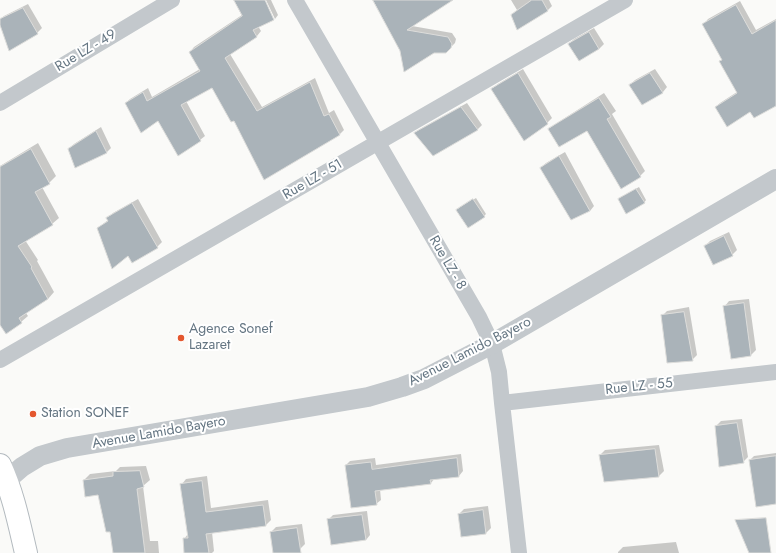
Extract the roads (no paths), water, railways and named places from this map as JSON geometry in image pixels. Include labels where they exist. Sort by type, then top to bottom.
[{"type":"main road","points":[[2,477],[18,518],[26,553]]},
{"type":"street","name":"Rue LZ - 49","points":[[0,103],[172,0]]},
{"type":"street","name":"Rue LZ - 8","points":[[294,0],[479,317],[492,344],[499,372],[519,553]]},
{"type":"street","name":"Rue LZ - 51","points":[[0,360],[626,0]]},
{"type":"street","name":"Avenue Lamido Bayero","points":[[2,477],[40,456],[67,448],[368,397],[424,379],[492,344],[776,179]]},
{"type":"street","name":"Rue LZ - 55","points":[[502,403],[776,372]]},
{"type":"place","name":"Agence Sonef Lazaret","points":[[181,338]]},
{"type":"place","name":"Station SONEF","points":[[33,414]]}]
